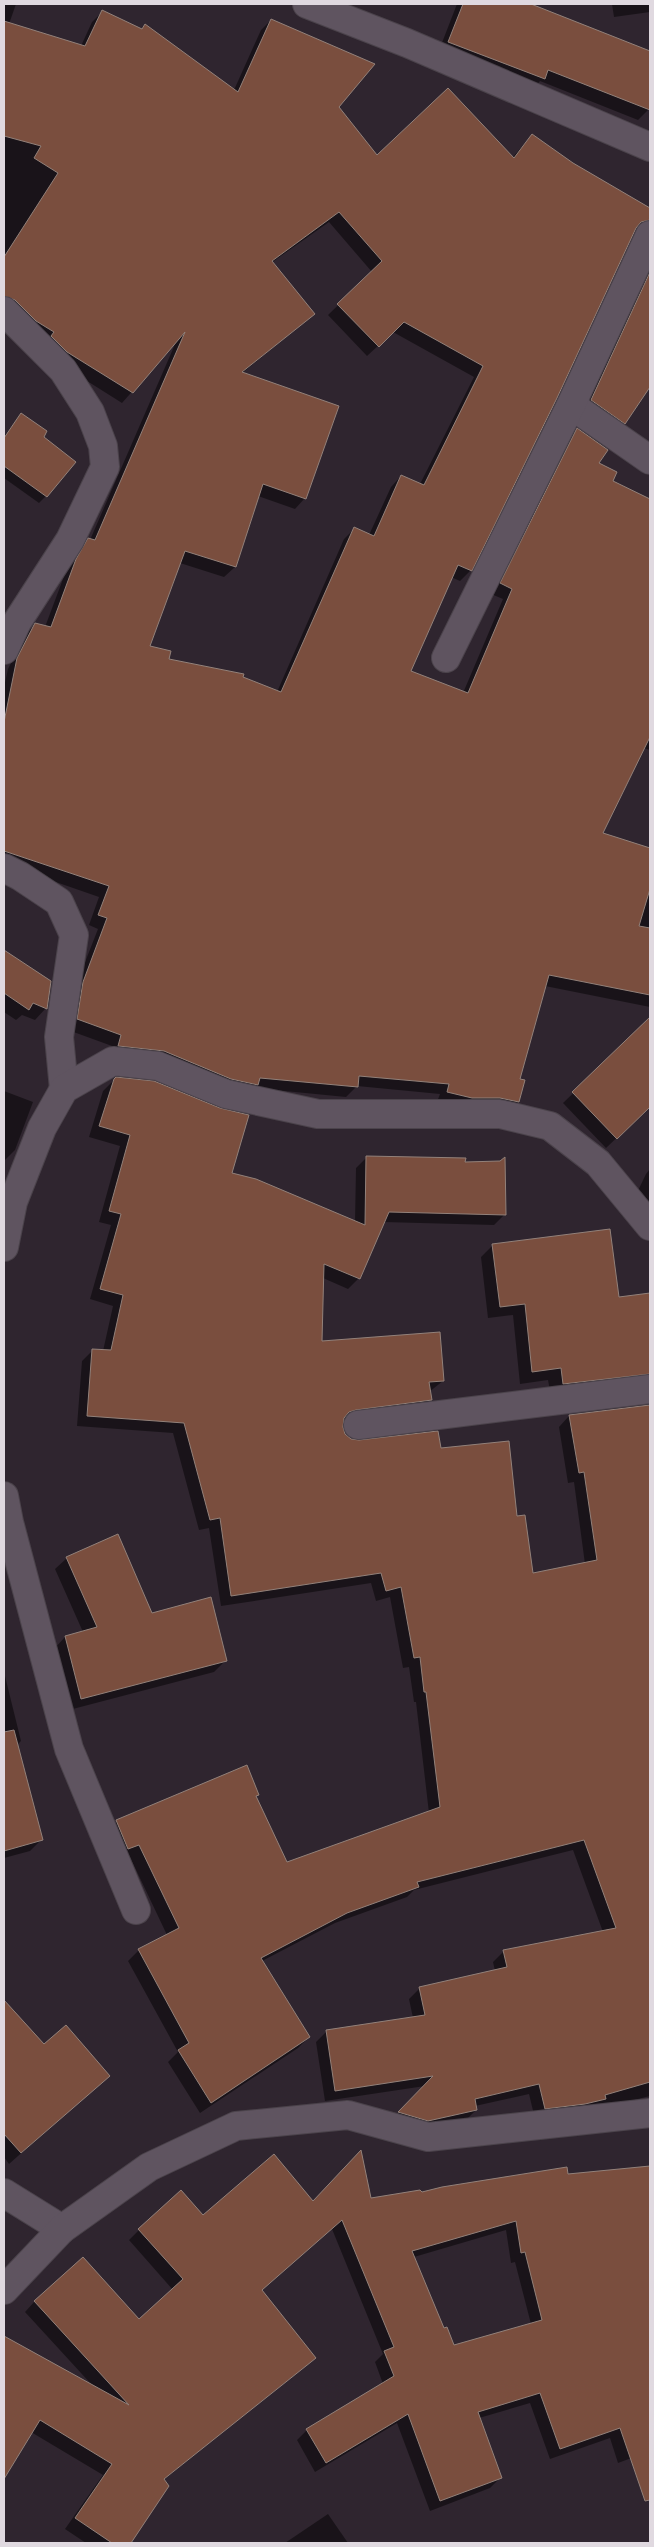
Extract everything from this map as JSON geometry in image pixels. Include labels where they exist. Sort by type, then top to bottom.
[{"type":"street","points":[[307,4],[406,43],[650,147]]},
{"type":"street","points":[[446,658],[571,405],[650,235]]},
{"type":"street","points":[[4,311],[63,370],[90,412],[103,446],[106,467],[70,540],[17,622],[4,650]]},
{"type":"street","points":[[571,405],[650,460]]},
{"type":"street","points":[[4,868],[20,876],[59,902],[74,935],[59,1037],[64,1089]]},
{"type":"street","points":[[4,1248],[13,1202],[42,1128],[64,1089],[113,1061],[158,1066],[226,1094],[318,1114],[500,1114],[550,1126],[598,1163],[650,1226]]},
{"type":"street","points":[[358,1425],[650,1389]]},
{"type":"street","points":[[4,1496],[9,1522],[69,1749],[136,1910]]},
{"type":"street","points":[[4,2290],[62,2229],[149,2167],[236,2126],[348,2115],[428,2137],[650,2112]]},
{"type":"street","points":[[4,2193],[62,2229]]},
{"type":"building","points":[[463,4],[531,4],[650,51],[650,110],[548,70],[545,79],[448,42]]},
{"type":"building","points":[[102,10],[142,29],[145,24],[238,92],[271,19],[375,64],[339,107],[377,155],[448,88],[514,158],[532,134],[573,163],[650,208],[650,220],[641,222],[636,228],[557,398],[472,571],[458,565],[411,671],[468,693],[512,589],[500,583],[577,428],[608,450],[599,463],[617,472],[613,481],[650,499],[650,737],[603,833],[650,848],[650,889],[639,926],[650,928],[650,995],[549,975],[520,1079],[525,1080],[519,1102],[500,1098],[472,1098],[447,1092],[449,1084],[359,1076],[358,1087],[260,1078],[258,1085],[231,1079],[164,1051],[118,1046],[121,1035],[77,1019],[83,982],[107,918],[98,915],[109,886],[4,851],[4,722],[17,658],[35,623],[51,627],[76,559],[88,538],[95,540],[185,332],[133,393],[67,352],[51,336],[54,332],[36,321],[15,300],[4,296],[4,257],[58,173],[34,158],[41,146],[4,136],[4,21],[85,46]],"holes":[[[339,212],[382,261],[337,304],[379,347],[404,322],[483,366],[424,485],[401,475],[374,536],[354,527],[281,692],[243,677],[244,674],[169,659],[171,651],[150,646],[185,551],[236,567],[263,484],[306,499],[339,406],[242,372],[315,314],[272,261]]]},
{"type":"building","points":[[650,272],[650,387],[625,424],[591,400]]},
{"type":"building","points":[[21,413],[47,431],[44,437],[76,462],[47,497],[4,466],[4,438]]},
{"type":"building","points":[[4,950],[51,981],[47,1009],[33,1003],[29,1010],[4,993]]},
{"type":"building","points":[[650,1017],[650,1107],[617,1139],[572,1092]]},
{"type":"building","points":[[116,1077],[154,1081],[220,1108],[249,1115],[232,1173],[256,1179],[365,1225],[366,1156],[466,1158],[465,1162],[500,1161],[505,1157],[506,1215],[389,1212],[360,1279],[324,1264],[322,1341],[440,1332],[444,1381],[429,1382],[432,1400],[349,1412],[344,1418],[343,1427],[345,1434],[351,1439],[359,1440],[438,1431],[441,1448],[509,1441],[517,1516],[525,1515],[533,1573],[597,1560],[584,1472],[579,1473],[569,1415],[650,1405],[650,2082],[605,2095],[606,2099],[585,2104],[545,2109],[539,2084],[475,2099],[477,2110],[428,2121],[398,2112],[433,2076],[335,2091],[326,2030],[425,2015],[419,1987],[507,1967],[503,1950],[616,1928],[584,1840],[417,1882],[419,1887],[347,1913],[261,1958],[310,2037],[211,2103],[178,2050],[189,2043],[138,1949],[179,1928],[139,1845],[128,1849],[116,1820],[247,1765],[259,1795],[256,1796],[287,1862],[440,1807],[420,1657],[414,1658],[401,1587],[386,1591],[381,1573],[231,1596],[220,1518],[210,1520],[184,1423],[87,1416],[92,1349],[111,1350],[123,1295],[100,1289],[121,1214],[109,1211],[130,1135],[99,1126]]},
{"type":"building","points":[[610,1229],[619,1297],[650,1293],[650,1374],[563,1384],[561,1368],[532,1372],[525,1304],[500,1307],[492,1244]]},
{"type":"building","points":[[118,1534],[152,1613],[211,1597],[227,1661],[81,1699],[65,1636],[97,1627],[66,1557]]},
{"type":"building","points":[[14,1730],[43,1840],[4,1851],[4,1732]]},
{"type":"building","points":[[4,2000],[44,2044],[66,2025],[110,2076],[21,2153],[4,2134]]},
{"type":"building","points":[[361,2150],[371,2198],[420,2190],[422,2192],[442,2187],[567,2167],[568,2174],[650,2166],[650,2500],[645,2501],[620,2428],[560,2449],[540,2393],[478,2412],[502,2478],[440,2501],[408,2414],[326,2463],[306,2429],[394,2376],[384,2351],[394,2347],[342,2220],[262,2290],[316,2358],[164,2479],[169,2486],[131,2543],[112,2543],[75,2518],[112,2464],[40,2420],[4,2479],[4,2336],[129,2405],[34,2301],[83,2257],[139,2319],[183,2279],[138,2229],[181,2190],[203,2215],[274,2154],[313,2201]],"holes":[[[516,2221],[521,2253],[525,2252],[542,2320],[454,2345],[447,2327],[444,2328],[412,2251]]]}]
